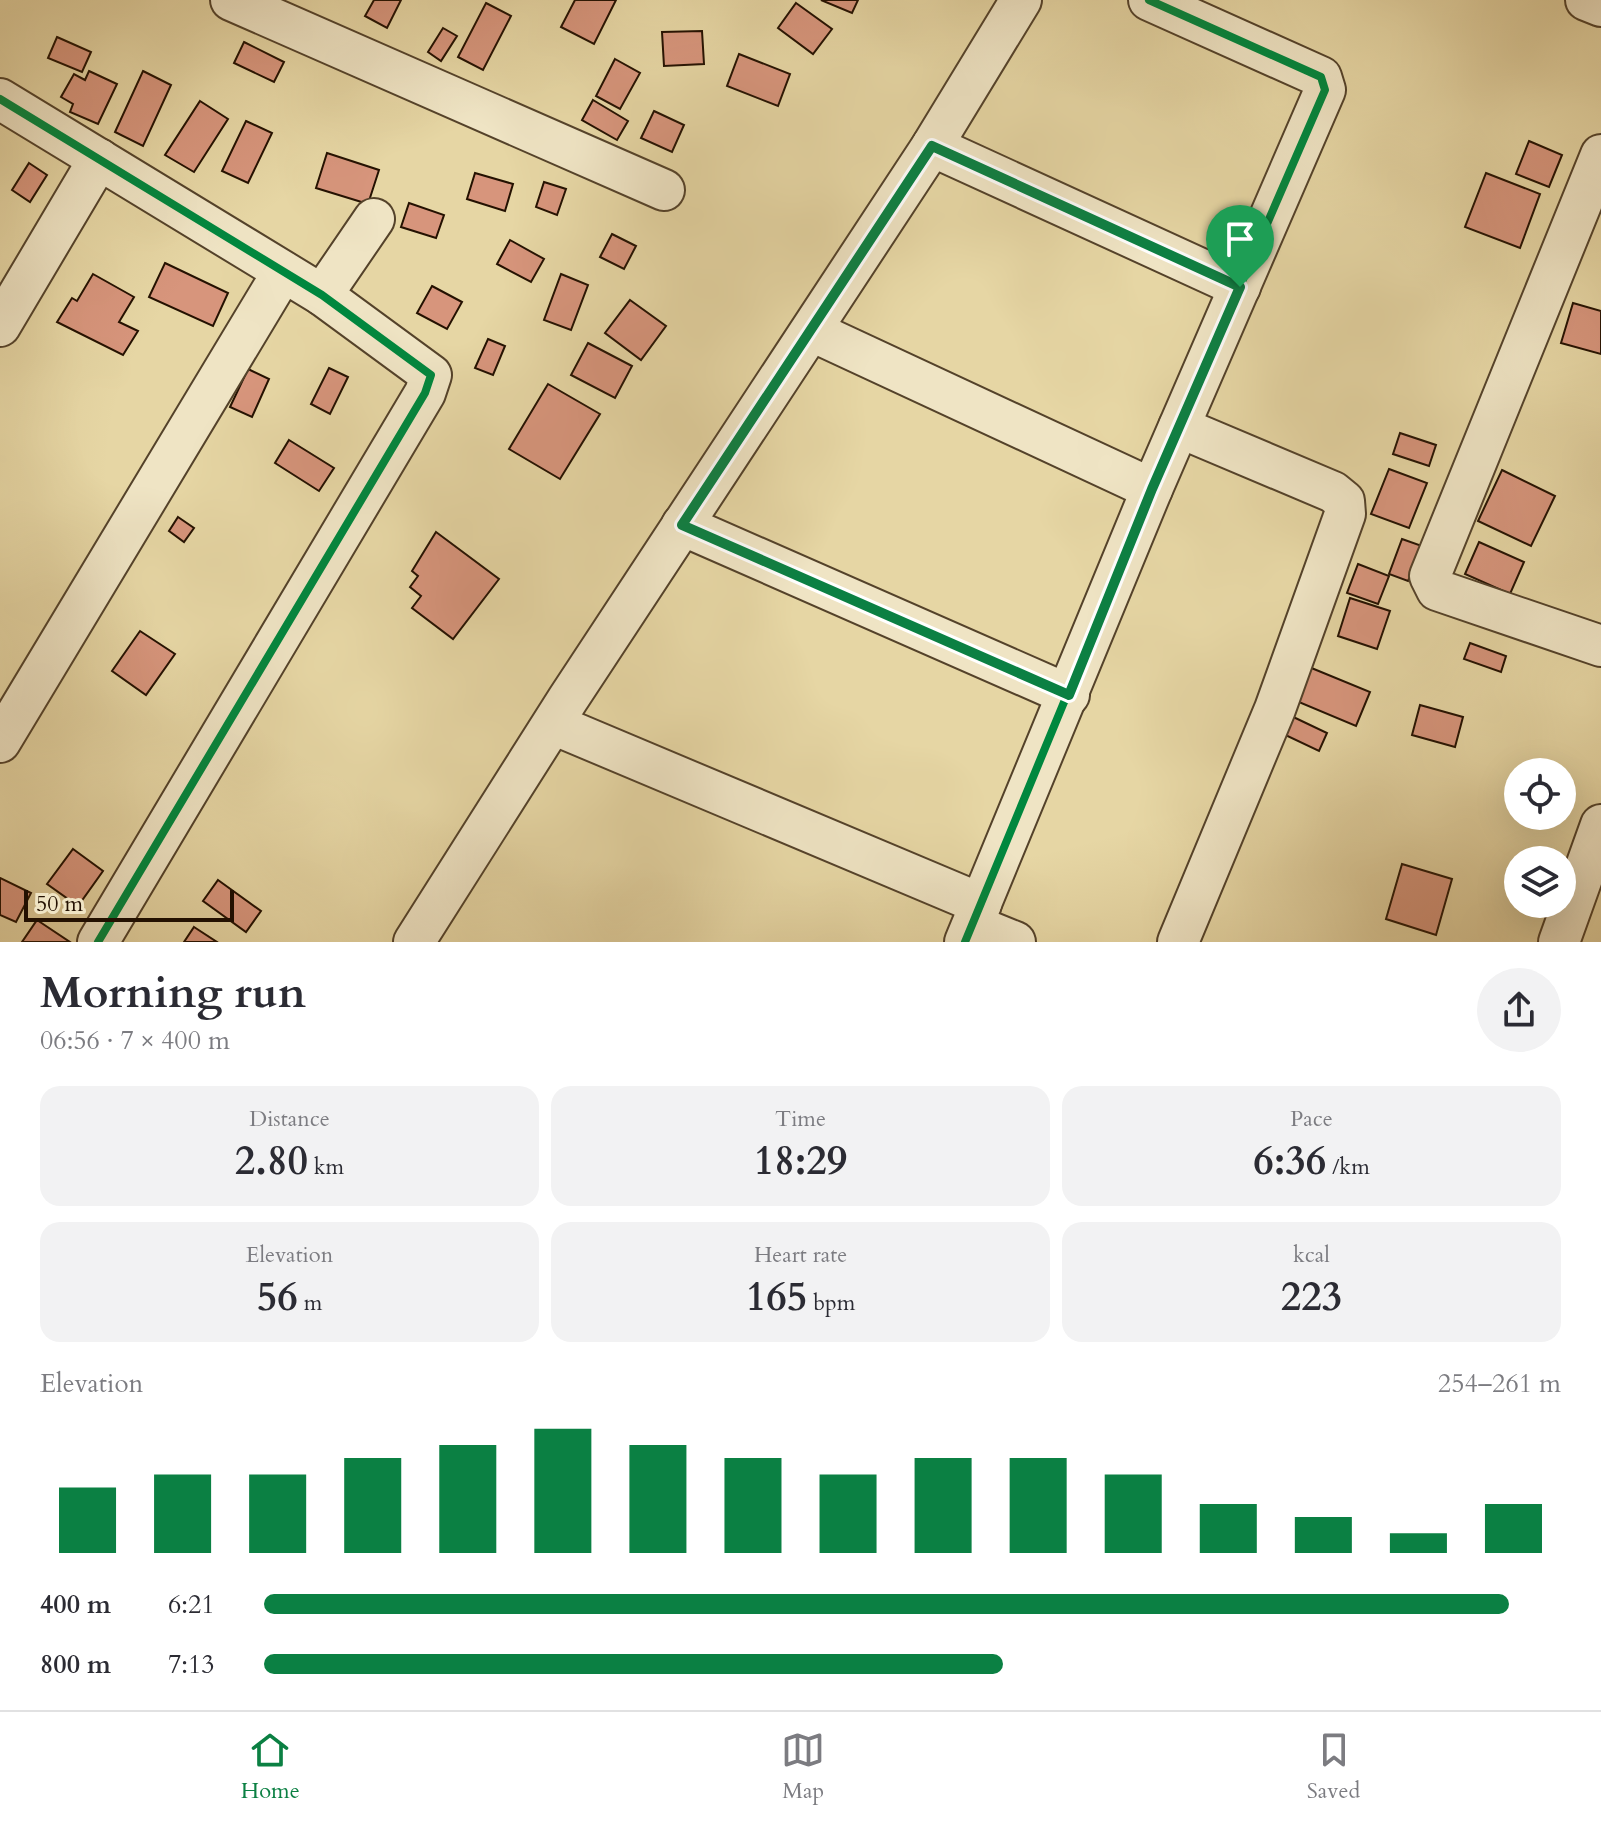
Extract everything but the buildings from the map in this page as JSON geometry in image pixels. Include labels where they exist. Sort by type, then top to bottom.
[{"type":"street","points":[[231,0],[664,190]]},
{"type":"street","points":[[414,942],[682,525],[932,146],[1021,0]]},
{"type":"street","points":[[973,923],[1152,489],[1325,90],[1321,77],[1149,0]]},
{"type":"street","points":[[1586,0],[1601,6]]},
{"type":"street","points":[[0,99],[322,295],[431,375],[425,393],[98,942]]},
{"type":"street","points":[[932,146],[1240,287]]},
{"type":"street","points":[[1601,155],[1430,576],[1437,590],[1601,646]]},
{"type":"street","points":[[0,326],[99,159]]},
{"type":"street","points":[[322,295],[374,219]]},
{"type":"street","points":[[0,742],[283,272]]},
{"type":"street","points":[[812,331],[1152,489]]},
{"type":"street","points":[[1178,942],[1275,709],[1345,514],[1344,501],[1333,492],[1179,427]]},
{"type":"street","points":[[682,525],[1069,695]]},
{"type":"street","points":[[553,724],[1015,942]]},
{"type":"street","points":[[1559,942],[1601,825]]},
{"type":"cycle path","points":[[965,942],[1152,489],[1325,90],[1321,77],[1149,0]]},
{"type":"cycle path","points":[[0,99],[322,295],[431,375],[425,393],[98,942]]},
{"type":"route","points":[[932,146],[1240,287],[1152,489],[1069,695],[682,525],[932,146]]}]
